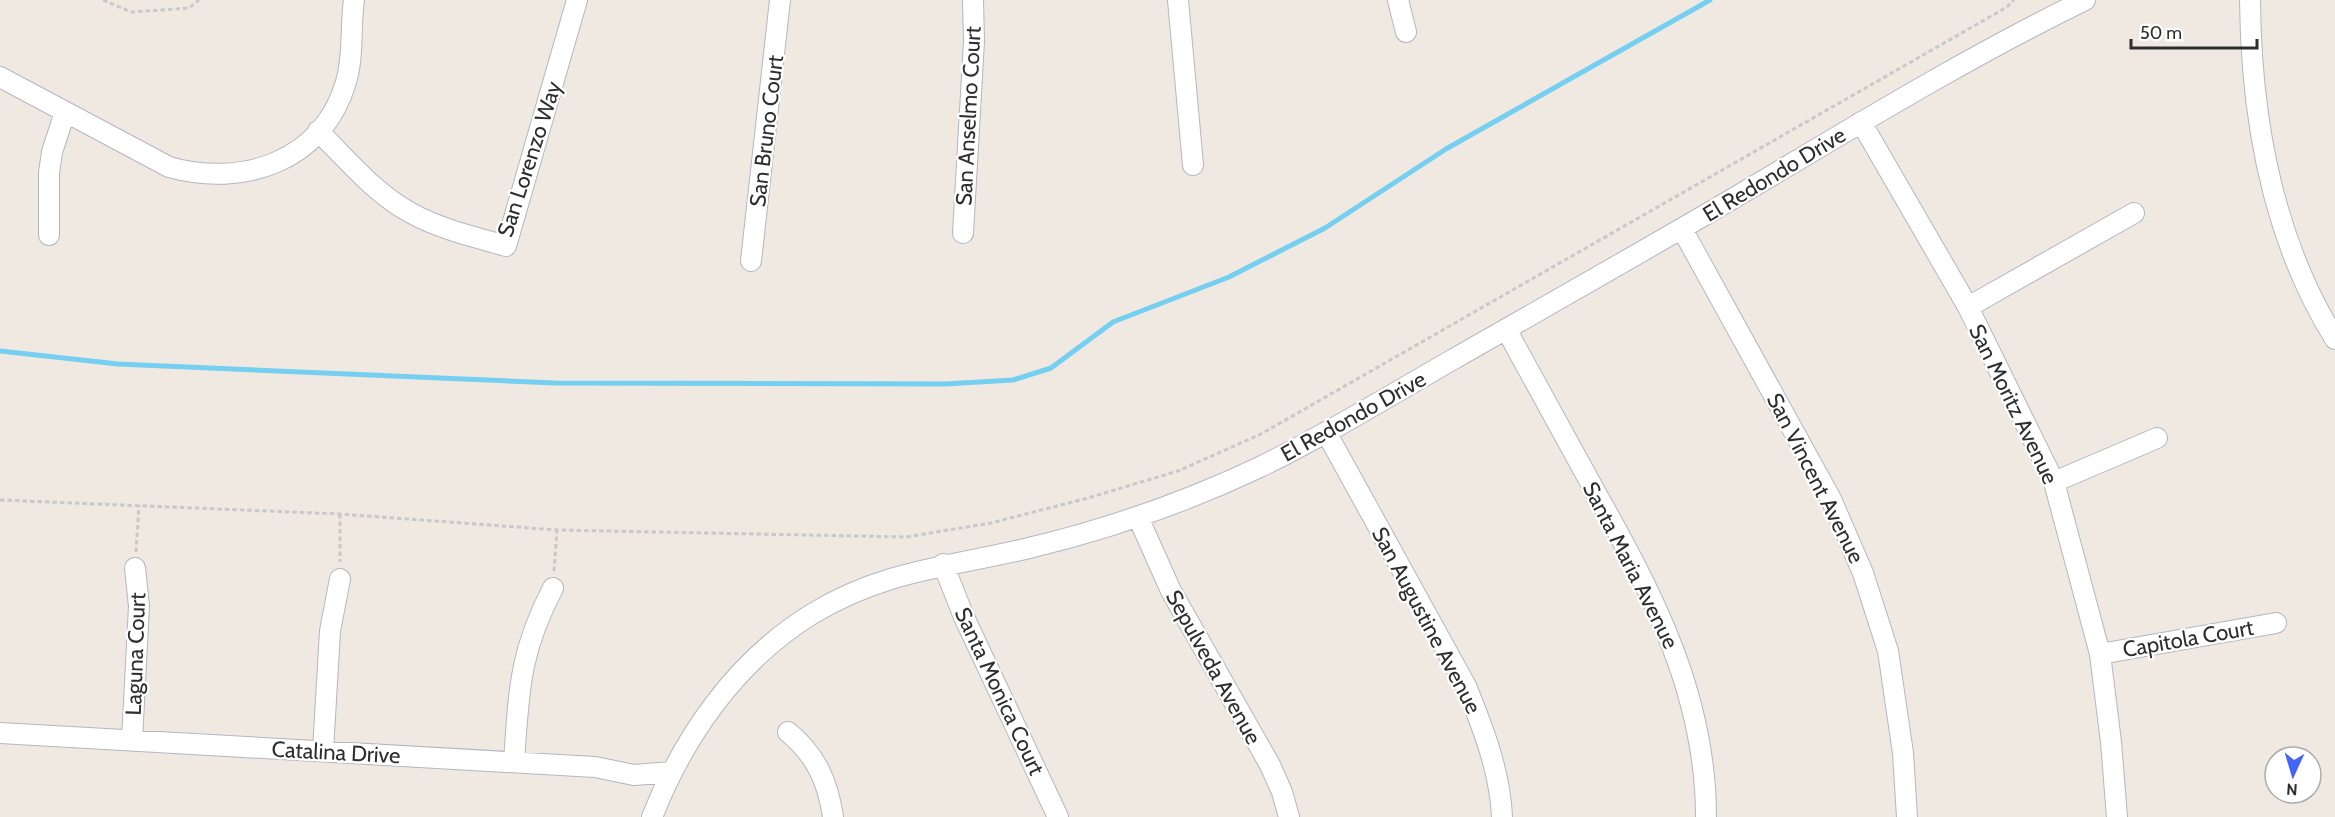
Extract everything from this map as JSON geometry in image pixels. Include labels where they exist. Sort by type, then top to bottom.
[{"type":"street","points":[[0,77],[169,167],[193,174],[216,176],[261,169],[283,160],[318,131],[336,106],[346,83],[351,60],[354,0]]},
{"type":"street","name":"San Lorenzo Way","points":[[318,131],[371,184],[409,213],[434,224],[506,246],[578,0]]},
{"type":"street","name":"San Bruno Court","points":[[751,261],[780,0]]},
{"type":"street","name":"San Anselmo Court","points":[[963,233],[974,41],[973,0]]},
{"type":"street","points":[[1178,0],[1193,165]]},
{"type":"street","points":[[1398,0],[1407,32]]},
{"type":"street","name":"El Redondo Drive","points":[[652,817],[671,772],[691,736],[716,701],[739,674],[788,631],[830,604],[864,588],[908,572],[1027,548],[1138,517],[1189,498],[1257,468],[1326,432],[1682,229],[1862,122],[2085,0]]},
{"type":"street","points":[[2250,0],[2255,98],[2273,192],[2286,239],[2324,322],[2335,339]]},
{"type":"street","points":[[49,235],[52,152],[65,112]]},
{"type":"street","name":"San Moritz Avenue","points":[[1862,122],[1968,307],[2054,482],[2100,654],[2111,742],[2116,817]]},
{"type":"street","points":[[1968,307],[2134,213]]},
{"type":"street","name":"San Vincent Avenue","points":[[1682,229],[1812,463],[1863,573],[1888,651],[1903,753],[1907,817]]},
{"type":"street","name":"Santa Maria Avenue","points":[[1506,329],[1637,566],[1672,641],[1685,681],[1706,780],[1706,817]]},
{"type":"street","name":"San Augustine Avenue","points":[[1326,432],[1466,686],[1483,726],[1494,768],[1502,817]]},
{"type":"street","points":[[2054,482],[2157,438]]},
{"type":"street","name":"Sepulveda Avenue","points":[[1138,517],[1171,591],[1270,765],[1282,792],[1289,817]]},
{"type":"street","name":"Santa Monica Court","points":[[943,564],[964,617],[1058,817]]},
{"type":"street","name":"Laguna Court","points":[[132,740],[139,606],[135,568]]},
{"type":"street","points":[[323,751],[330,631],[340,579]]},
{"type":"street","points":[[514,762],[519,680],[526,648],[537,619],[553,588]]},
{"type":"street","name":"Capitola Court","points":[[2100,654],[2276,622]]},
{"type":"street","points":[[788,732],[817,762],[823,775],[833,817]]},
{"type":"street","name":"Catalina Drive","points":[[0,733],[595,767],[634,775],[671,772]]},
{"type":"path","points":[[104,0],[131,12],[189,8],[199,0]]},
{"type":"path","points":[[0,500],[340,514],[557,530],[906,537],[991,523],[1178,471],[1261,434],[2007,7],[2014,0]]},
{"type":"path","points":[[135,568],[139,505]]},
{"type":"path","points":[[340,514],[340,579]]},
{"type":"path","points":[[553,588],[557,530]]},
{"type":"waterway","points":[[0,351],[118,364],[554,383],[945,384],[1013,380],[1051,368],[1113,322],[1229,277],[1325,228],[1446,149],[1710,0]]}]
